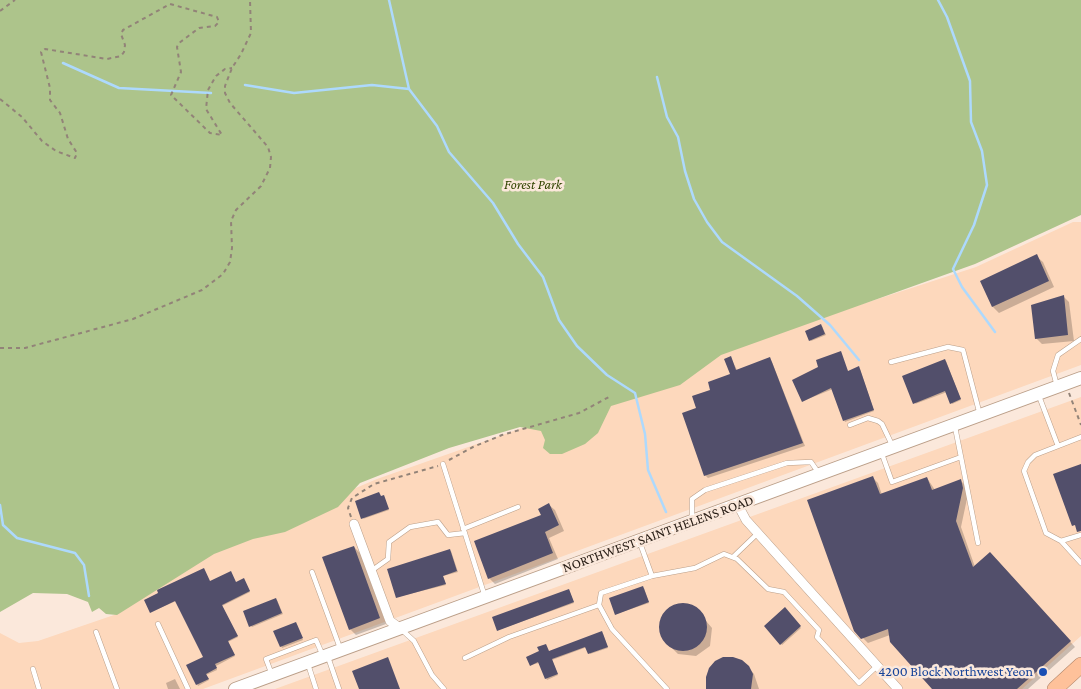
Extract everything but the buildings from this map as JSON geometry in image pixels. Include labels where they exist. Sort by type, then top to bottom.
[{"type":"highway","points":[[1055,689],[1081,666]]},
{"type":"main road","name":"NORTHWEST SAINT HELENS ROAD","points":[[235,689],[955,426],[1081,378]]},
{"type":"street","points":[[738,505],[746,520],[898,689]]},
{"type":"street","points":[[354,524],[390,621],[401,629]]},
{"type":"lane","points":[[1061,386],[1054,371],[1058,355],[1081,339]]},
{"type":"lane","points":[[890,362],[948,346],[963,350],[980,416]]},
{"type":"lane","points":[[1039,395],[1058,446]]},
{"type":"lane","points":[[850,425],[868,418],[882,424],[892,482],[962,457]]},
{"type":"lane","points":[[955,426],[978,543]]},
{"type":"lane","points":[[1081,438],[1031,458],[1024,472],[1046,533],[1061,541],[1081,563]]},
{"type":"lane","points":[[692,522],[692,499],[705,490],[787,463],[811,462],[821,475]]},
{"type":"lane","points":[[443,464],[485,598]]},
{"type":"lane","points":[[371,570],[388,559],[389,542],[410,527],[438,522],[448,535],[464,531],[518,507]]},
{"type":"lane","points":[[733,557],[758,533]]},
{"type":"lane","points":[[1061,541],[1081,535]]},
{"type":"lane","points":[[640,541],[652,576]]},
{"type":"lane","points":[[667,689],[612,629],[599,605],[600,593],[652,576],[695,568],[724,554],[733,557],[768,590],[784,592],[818,630],[817,637],[859,683],[877,666]]},
{"type":"lane","points":[[312,572],[341,650]]},
{"type":"lane","points":[[465,658],[509,636],[599,605]]},
{"type":"lane","points":[[158,624],[188,689]]},
{"type":"lane","points":[[401,629],[414,641],[432,675],[444,689]]},
{"type":"lane","points":[[96,632],[117,689]]},
{"type":"lane","points":[[272,676],[266,660],[316,640],[340,689]]},
{"type":"lane","points":[[307,663],[316,689]]},
{"type":"lane","points":[[33,669],[39,689]]},
{"type":"path","points":[[0,11],[15,0]]},
{"type":"path","points":[[0,348],[25,348],[133,319],[202,290],[223,274],[231,256],[231,221],[236,210],[266,178],[271,157],[268,147],[230,103],[225,93],[225,86],[232,68],[242,54],[251,33],[250,0]]},
{"type":"path","points":[[0,99],[22,117],[42,141],[56,151],[75,158],[77,153],[68,139],[60,113],[50,100],[50,88],[41,52],[45,48],[107,59],[122,56],[125,45],[121,34],[123,30],[170,4],[217,17],[219,22],[215,26],[199,28],[179,43],[177,52],[181,72],[171,95],[210,133],[222,135],[206,109],[208,90],[216,76],[225,69],[232,68]]},
{"type":"path","points":[[1061,386],[1081,425]]},
{"type":"path","points":[[354,524],[348,508],[352,498],[374,484],[443,464],[473,447],[502,435],[579,413],[609,397]]},
{"type":"shaded area","points":[[1073,222],[1081,222],[1081,365],[203,689],[0,689],[0,633],[19,643],[38,641],[114,615],[212,549],[377,479],[528,426],[758,338],[976,267]]},
{"type":"shaded area","points":[[1081,397],[1081,636],[1022,689],[275,689]]},
{"type":"green space","name":"Forest Park","points":[[0,0],[1081,0],[1081,215],[975,264],[721,355],[680,385],[611,406],[598,433],[585,444],[562,454],[550,454],[543,448],[545,440],[541,431],[520,427],[449,448],[360,483],[338,507],[285,532],[253,539],[214,554],[117,615],[106,614],[99,608],[92,612],[88,602],[67,594],[33,593],[0,612]]},
{"type":"waterway","points":[[389,0],[409,89],[437,126],[449,152],[493,203],[518,244],[543,277],[559,320],[577,346],[607,375],[635,393],[645,434],[648,470],[666,512]]},
{"type":"waterway","points":[[938,0],[947,17],[970,81],[971,122],[982,151],[987,185],[974,225],[953,269],[962,287],[995,332]]},
{"type":"waterway","points":[[63,63],[119,88],[211,93]]},
{"type":"waterway","points":[[657,77],[667,117],[678,137],[685,171],[694,199],[707,222],[722,242],[797,296],[830,325],[859,360]]},
{"type":"waterway","points":[[245,85],[294,93],[372,85],[409,89]]},
{"type":"waterway","points":[[0,505],[3,525],[17,538],[75,553],[84,565],[89,596]]},
{"type":"place","name":"4200 Block Northwest Yeon","points":[[1043,672]]}]
